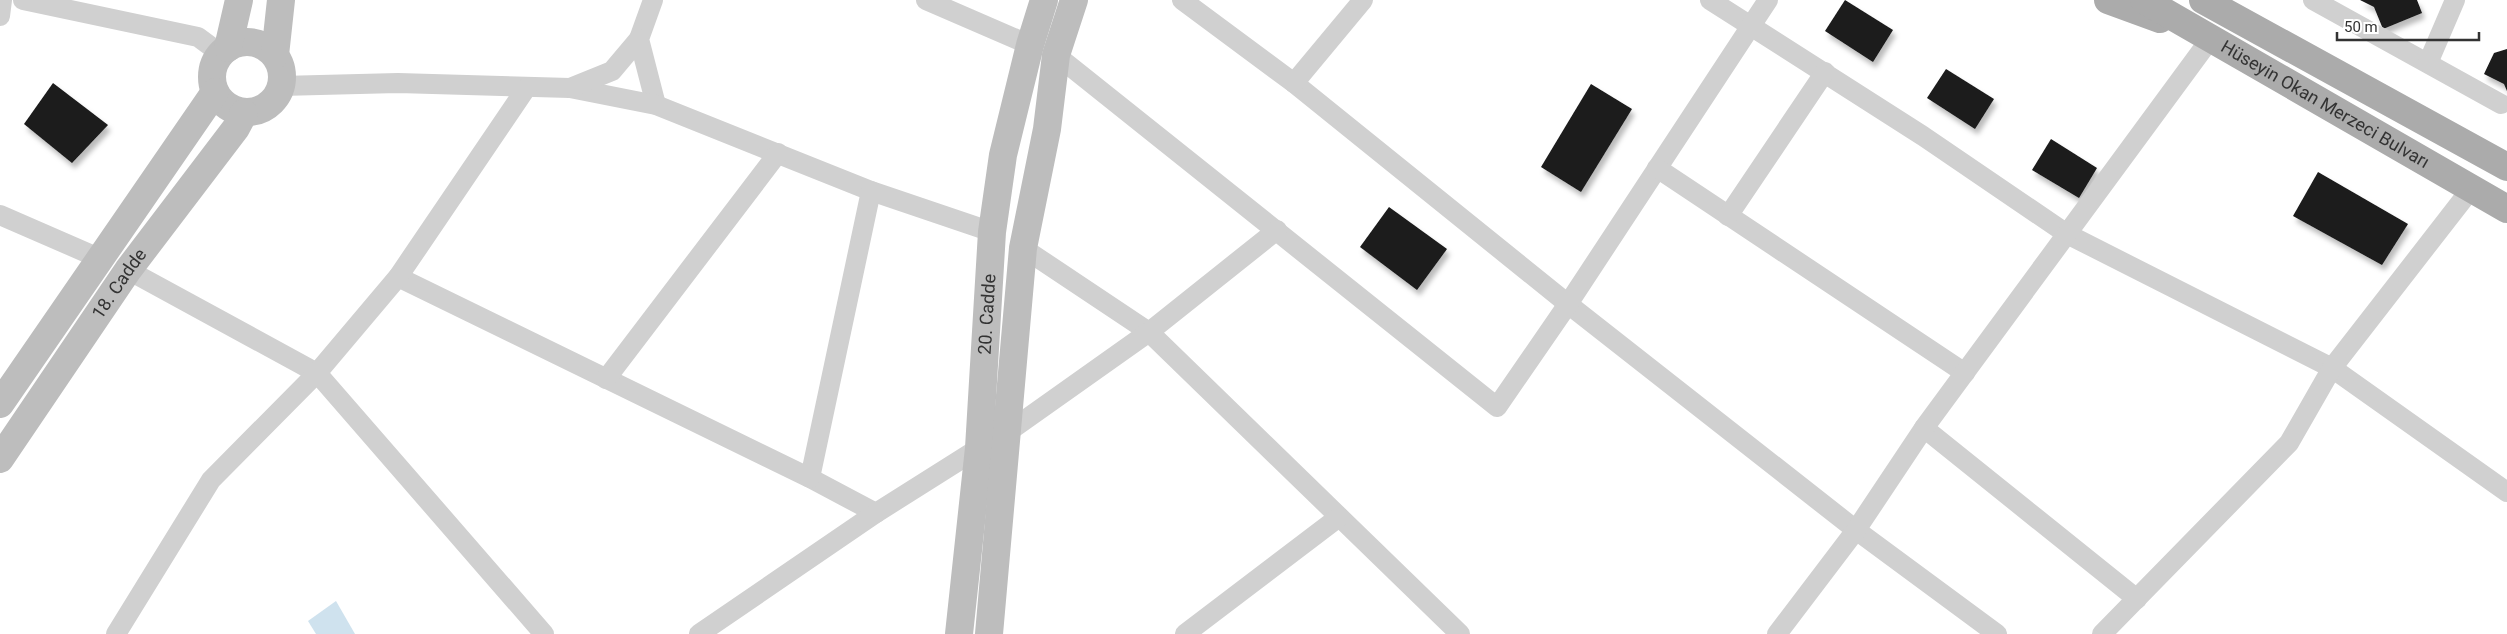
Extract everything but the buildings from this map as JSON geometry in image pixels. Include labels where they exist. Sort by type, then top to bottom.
[{"type":"main road","points":[[2108,0],[2204,35]]},
{"type":"main road","name":"Hüseyin Okan Merzeci Bulvarı","points":[[2144,0],[2507,208]]},
{"type":"main road","name":"Hüseyin Okan Merzeci Bulvarı","points":[[2219,4],[2507,168]]},
{"type":"street","points":[[0,16],[2,0]]},
{"type":"street","points":[[24,0],[198,37],[224,51]]},
{"type":"street","points":[[239,0],[224,51],[214,65],[212,79],[215,92],[222,102],[232,110],[244,113],[261,110],[274,101],[281,86],[282,76],[275,55],[281,0]]},
{"type":"street","points":[[926,0],[1030,45]]},
{"type":"street","name":"20. Cadde","points":[[959,634],[979,448],[992,232],[1004,155],[1030,45],[1044,0]]},
{"type":"street","name":"20. Cadde","points":[[989,634],[1023,248],[1047,129],[1056,54],[1074,0]]},
{"type":"street","points":[[1182,0],[1294,83],[1568,304],[1856,530],[1998,634]]},
{"type":"street","points":[[1294,83],[1363,0]]},
{"type":"street","points":[[1710,0],[1923,136],[2068,234],[2332,368],[2507,492]]},
{"type":"street","points":[[1056,54],[1497,407],[1568,304],[1768,0]]},
{"type":"street","points":[[2313,0],[2501,104]]},
{"type":"street","points":[[2428,64],[2454,0]]},
{"type":"street","points":[[570,88],[612,71],[639,39],[649,1]]},
{"type":"street","points":[[1787,630],[1924,428],[2068,234],[2204,35]]},
{"type":"street","points":[[639,39],[656,105]]},
{"type":"street","points":[[224,51],[246,42],[257,43],[275,55]]},
{"type":"street","points":[[1728,216],[1825,72]]},
{"type":"street","points":[[281,86],[398,83],[570,88],[656,105],[871,190],[992,232]]},
{"type":"street","points":[[116,634],[211,480],[316,373],[398,277],[527,87]]},
{"type":"street","name":"18. Cadde","points":[[0,404],[215,92]]},
{"type":"street","name":"18. Cadde","points":[[0,459],[128,270],[236,128],[244,113]]},
{"type":"street","points":[[606,379],[778,154]]},
{"type":"street","points":[[1657,168],[1965,373]]},
{"type":"street","points":[[2102,634],[2289,443],[2332,368],[2471,189]]},
{"type":"street","points":[[810,478],[871,190]]},
{"type":"street","points":[[0,215],[101,259]]},
{"type":"street","points":[[1008,432],[1149,332],[1277,230]]},
{"type":"street","points":[[1023,248],[1149,332],[1460,634]]},
{"type":"street","points":[[128,270],[316,373],[544,634]]},
{"type":"street","points":[[398,277],[810,478],[876,513]]},
{"type":"street","points":[[1924,428],[2137,599]]},
{"type":"street","points":[[698,634],[876,513],[979,448]]},
{"type":"street","points":[[1185,634],[1340,517]]},
{"type":"water","points":[[336,601],[355,634],[316,634],[308,621]]}]
